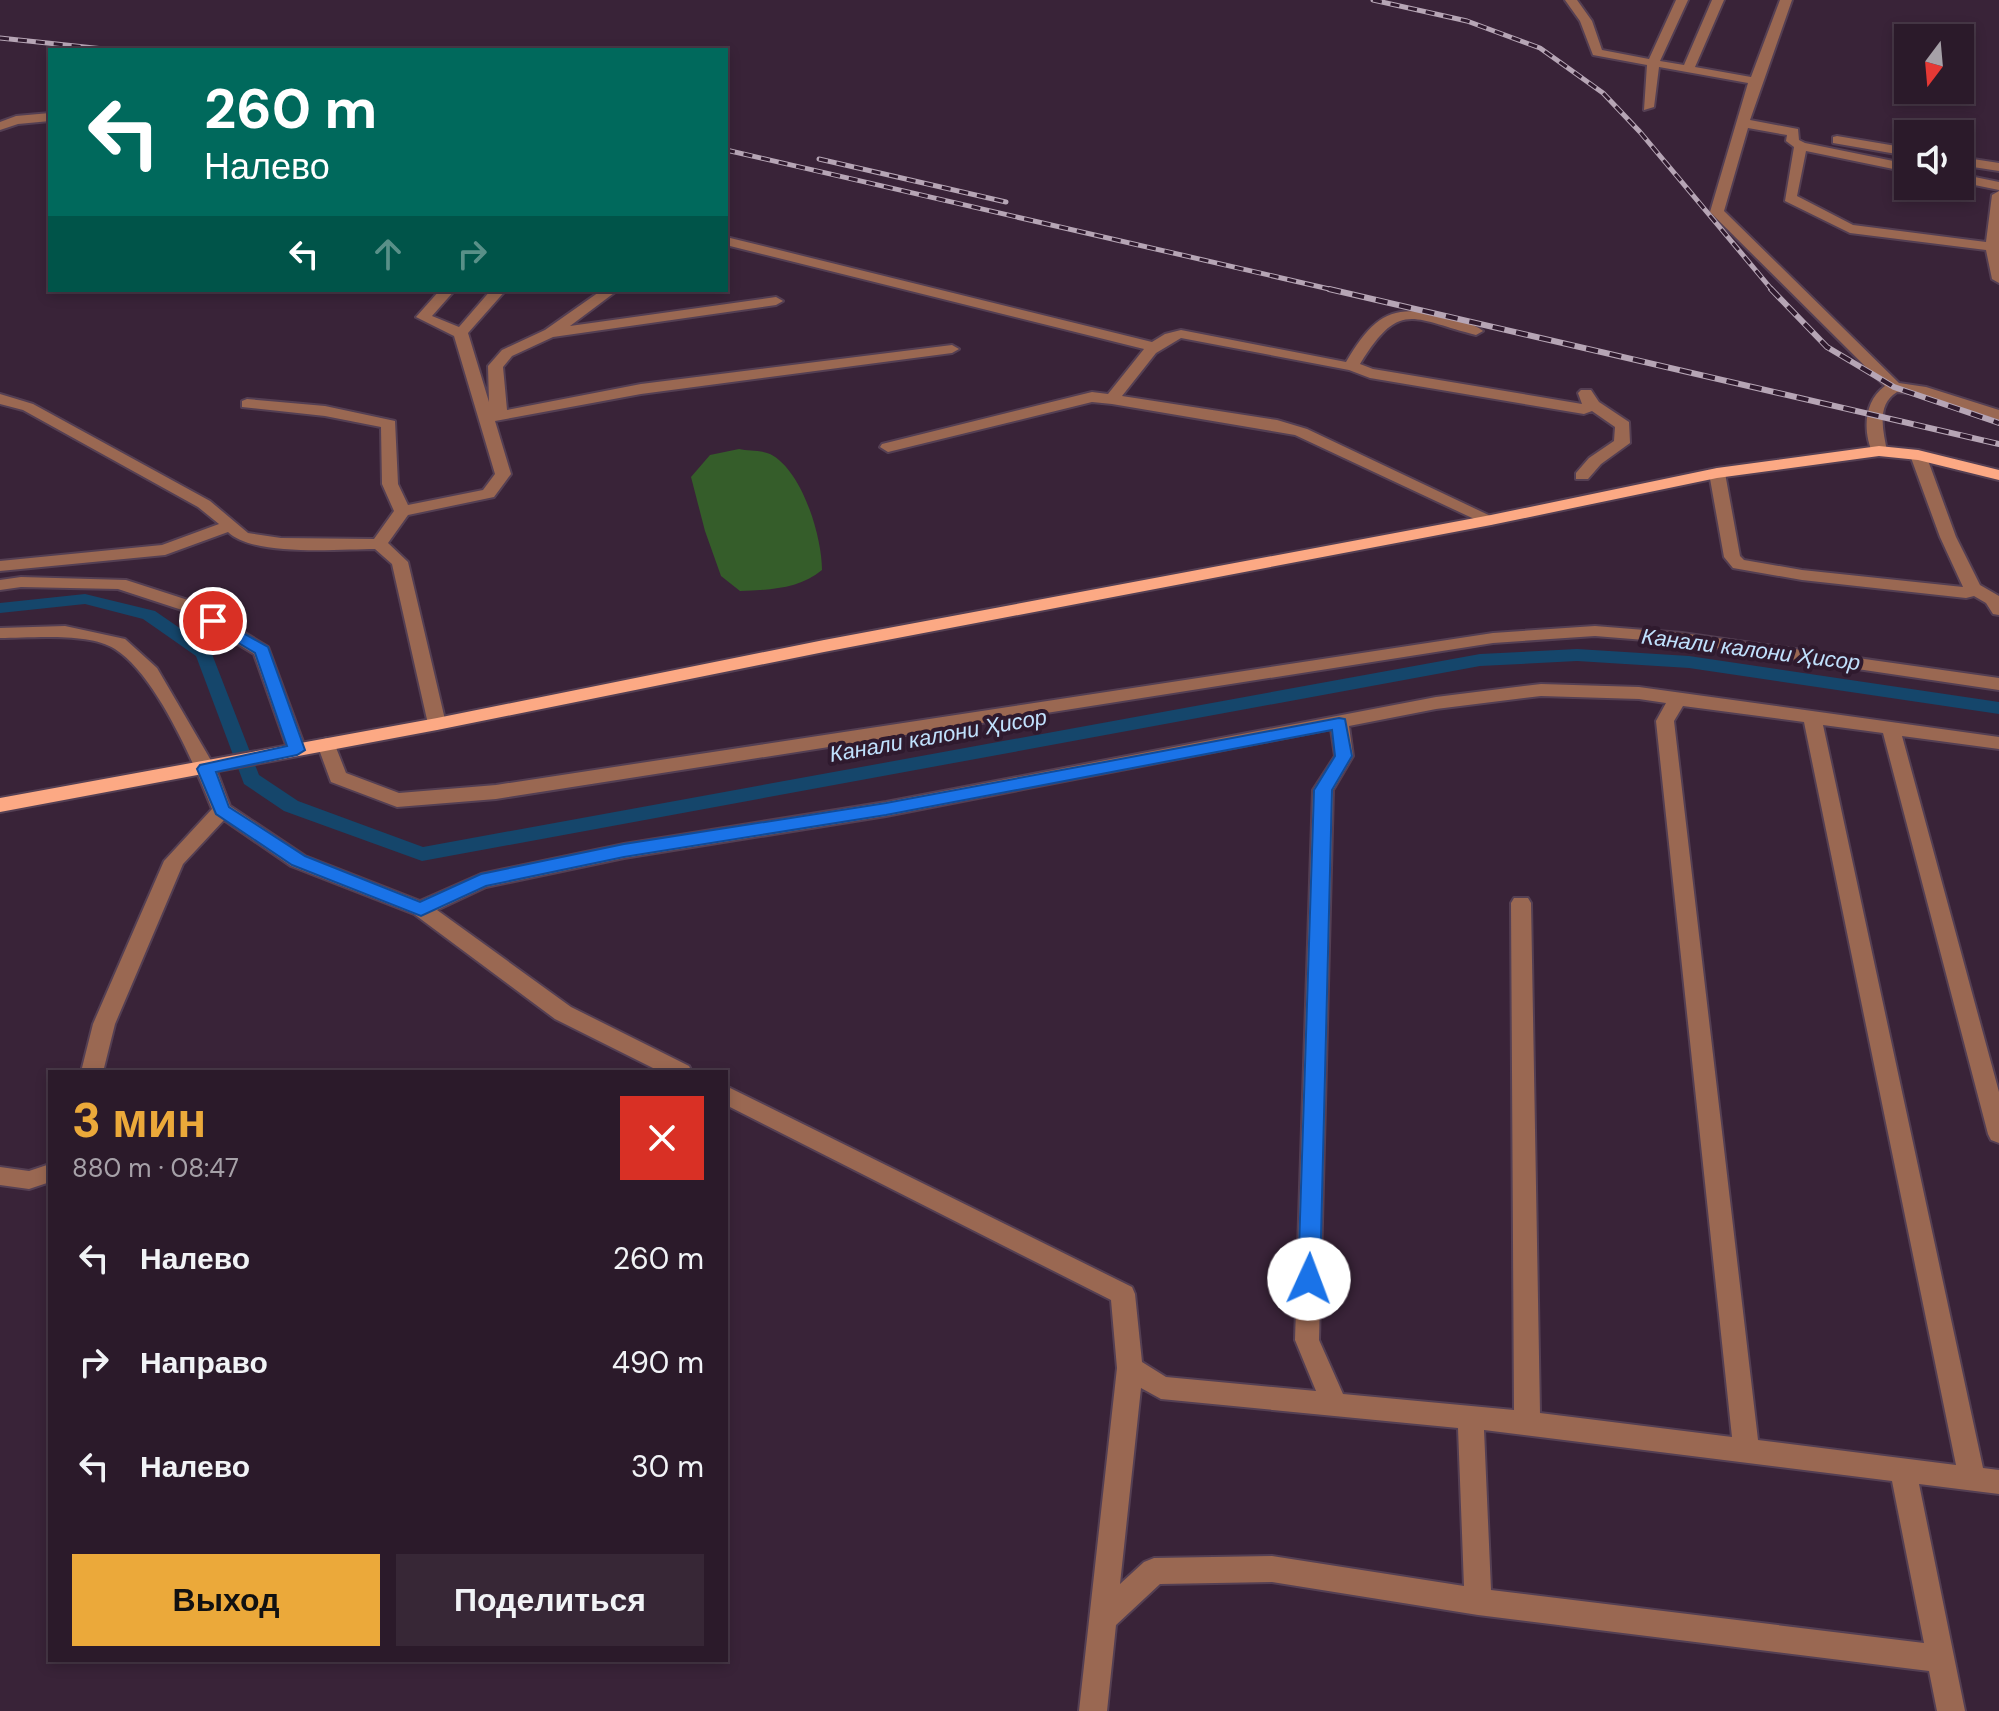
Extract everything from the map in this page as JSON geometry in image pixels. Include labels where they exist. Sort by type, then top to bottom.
[{"type":"main road","points":[[0,805],[206,769],[824,646],[1491,520],[1717,473],[1879,451],[1918,455],[1999,475]]},
{"type":"street","points":[[1573,0],[1586,21],[1597,53],[1755,81]]},
{"type":"street","points":[[1682,0],[1690,22],[1688,70]]},
{"type":"street","points":[[1648,107],[1653,64],[1690,22],[1718,0]]},
{"type":"street","points":[[1786,0],[1755,81],[1717,212],[1894,387]]},
{"type":"street","points":[[0,126],[16,120],[48,117]]},
{"type":"street","points":[[1743,123],[1894,150]]},
{"type":"street","points":[[1794,132],[1792,141],[1801,146],[1894,165]]},
{"type":"street","points":[[1801,146],[1790,198],[1850,229],[1992,247]]},
{"type":"street","points":[[1974,163],[1999,167]]},
{"type":"street","points":[[1974,181],[1999,186]]},
{"type":"street","points":[[1999,195],[1992,247],[1999,279]]},
{"type":"street","points":[[728,241],[1155,347]]},
{"type":"street","points":[[379,544],[402,511],[488,494],[503,474],[494,417],[461,333],[423,317],[446,292]]},
{"type":"street","points":[[461,333],[497,292]]},
{"type":"street","points":[[494,417],[497,403],[495,366],[507,353],[550,333],[608,292]]},
{"type":"street","points":[[550,333],[776,301]]},
{"type":"street","points":[[1351,366],[1375,329],[1387,319],[1407,314],[1476,331]]},
{"type":"street","points":[[1112,399],[1155,347],[1170,335],[1181,334],[1351,366],[1370,373],[1584,409],[1590,399],[1623,425],[1622,443],[1595,461],[1582,476]]},
{"type":"street","points":[[494,417],[641,389],[952,349]]},
{"type":"street","points":[[1879,451],[1872,415],[1883,392],[1894,387],[1921,390],[1999,415]]},
{"type":"street","points":[[888,447],[1092,397],[1112,399],[1277,425],[1301,432],[1491,520]]},
{"type":"street","points":[[0,399],[41,414],[204,504],[243,537],[281,543],[379,544],[400,562],[437,724]]},
{"type":"street","points":[[247,404],[325,411],[389,424],[390,484],[402,511]]},
{"type":"street","points":[[1918,455],[1948,537],[1973,588],[1993,600],[1999,610]]},
{"type":"street","points":[[1717,473],[1732,557],[1739,564],[1802,575],[1966,593],[1973,588]]},
{"type":"street","points":[[0,566],[165,550],[231,525]]},
{"type":"street","points":[[0,585],[21,582],[120,584],[188,606],[262,651],[297,750]]},
{"type":"street","points":[[0,633],[65,631],[119,643],[151,672],[206,769],[222,810],[298,861],[421,909],[563,1013],[677,1070]]},
{"type":"street","points":[[326,744],[338,777],[397,800],[496,792],[1493,638],[1595,631],[1682,638],[1999,684]]},
{"type":"street","points":[[421,909],[481,881],[624,851],[886,809],[1436,703],[1541,690],[1639,693],[1999,743]]},
{"type":"street","points":[[1678,699],[1665,721],[1746,1449]]},
{"type":"street","points":[[1812,716],[1972,1477]]},
{"type":"street","points":[[1334,1404],[1307,1340],[1323,790],[1344,756],[1339,723]]},
{"type":"street","points":[[1891,729],[1999,1134]]},
{"type":"street","points":[[92,1070],[104,1024],[174,861],[222,810]]},
{"type":"street","points":[[1521,903],[1527,1423]]},
{"type":"street","points":[[728,1096],[1123,1294],[1130,1368],[1093,1711]]},
{"type":"street","points":[[0,1176],[29,1180],[48,1174]]},
{"type":"street","points":[[1130,1368],[1161,1388],[1527,1423],[1999,1482]]},
{"type":"street","points":[[1471,1418],[1478,1602]]},
{"type":"street","points":[[1903,1468],[1951,1711]]},
{"type":"street","points":[[1104,1618],[1154,1571],[1272,1569],[1478,1602],[1942,1659]]},
{"type":"green space","points":[[739,449],[770,454],[792,474],[801,489],[814,523],[822,570],[804,581],[783,587],[740,591],[721,576],[691,477],[710,455]]},
{"type":"waterway","name":"Канали калони Ҳисор","points":[[0,608],[85,599],[149,615],[204,653],[251,779],[291,806],[422,854],[1480,660],[1577,655],[1689,662],[1999,708]]},
{"type":"railway","points":[[1373,0],[1467,21],[1540,48],[1603,93],[1640,132],[1773,291]]},
{"type":"railway","points":[[0,38],[94,48]]},
{"type":"railway","points":[[728,150],[1338,291]]},
{"type":"railway","points":[[819,159],[1006,202]]},
{"type":"railway","points":[[1329,289],[1999,444]]},
{"type":"railway","points":[[1771,289],[1827,347],[1894,387],[1999,423]]},
{"type":"route","points":[[213,621],[262,651],[297,750],[206,769],[222,810],[298,861],[421,909],[481,881],[624,851],[886,809],[1339,723],[1344,756],[1323,790],[1309,1279]]}]
